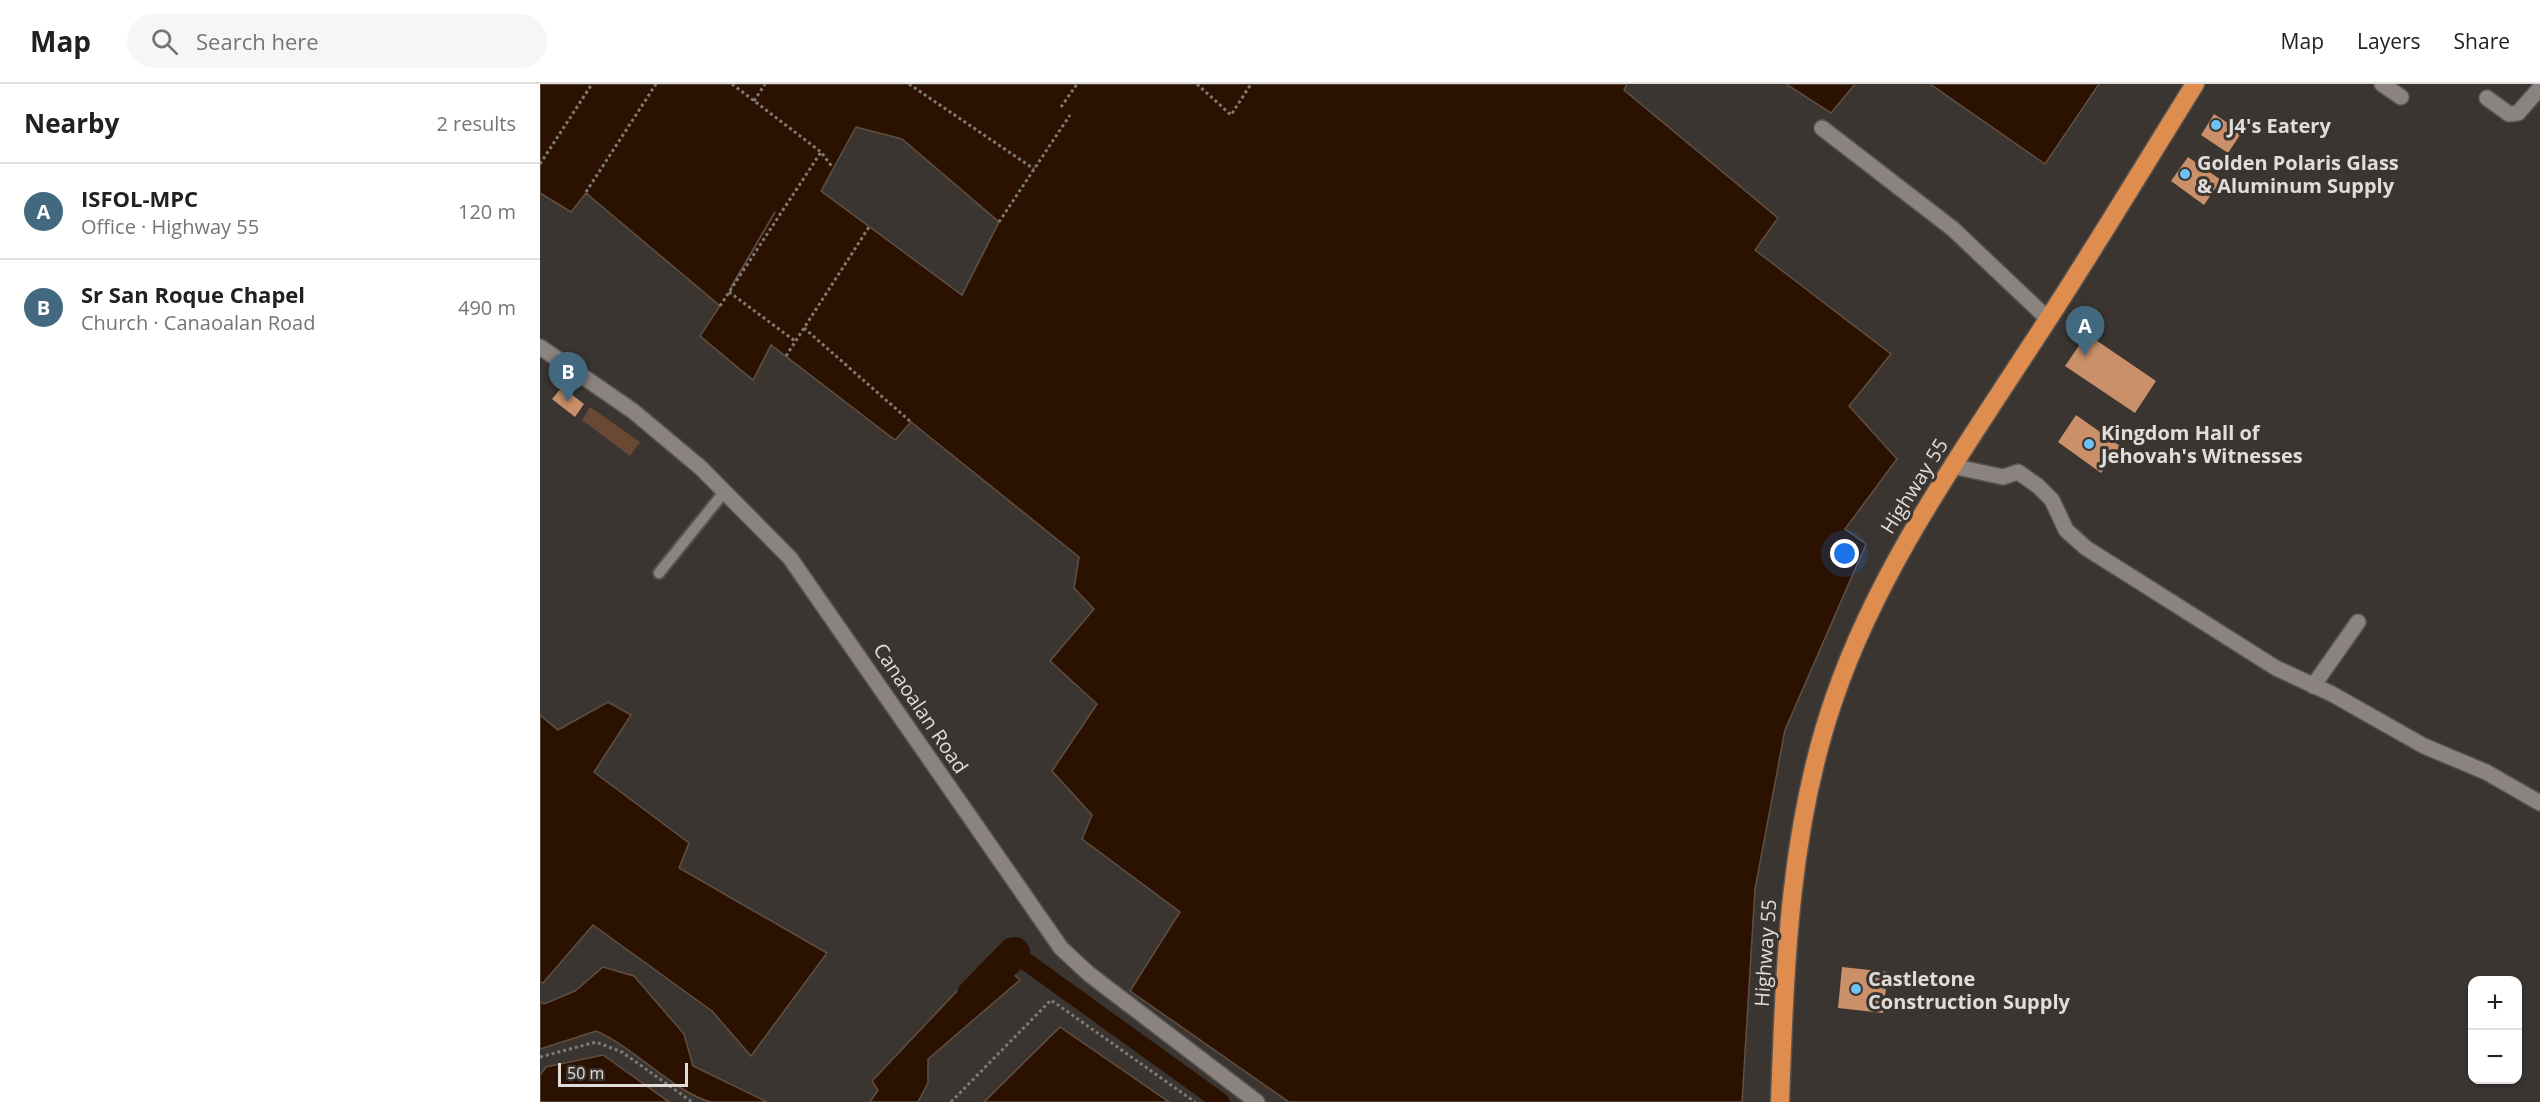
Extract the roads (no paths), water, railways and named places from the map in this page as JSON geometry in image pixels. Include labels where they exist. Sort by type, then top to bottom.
[{"type":"highway","name":"Highway 55","points":[[1780,1102],[1786,948],[1798,841],[1817,756],[1835,695],[1895,561],[2195,84]]},
{"type":"street","points":[[2382,84],[2401,97]]},
{"type":"street","points":[[2487,98],[2509,114],[2518,113],[2540,88]]},
{"type":"street","points":[[1822,128],[1953,229],[2048,319]]},
{"type":"street","name":"Canaoalan Road","points":[[540,347],[633,411],[725,491],[790,558],[1061,948],[1089,974],[1257,1102]]},
{"type":"street","points":[[1953,466],[2003,477],[2018,472],[2038,486],[2052,500],[2066,530],[2086,548],[2276,668],[2332,694],[2424,746],[2486,772],[2540,804]]},
{"type":"street","points":[[2313,686],[2358,622]]},
{"type":"lane","points":[[659,573],[725,491]]},
{"type":"waterway","points":[[1014,953],[1221,1102]]},
{"type":"waterway","points":[[973,995],[1014,953]]},
{"type":"place","name":"J4's Eatery","points":[[2216,125]]},
{"type":"place","name":"Golden Polaris Glass & Aluminum Supply","points":[[2185,174]]},
{"type":"place","name":"ISFOL-MPC","points":[[2085,356]]},
{"type":"place","name":"Sr San Roque Chapel","points":[[568,402]]},
{"type":"place","name":"Kingdom Hall of Jehovah's Witnesses","points":[[2089,444]]},
{"type":"place","name":"Castletone Construction Supply","points":[[1856,989]]}]
